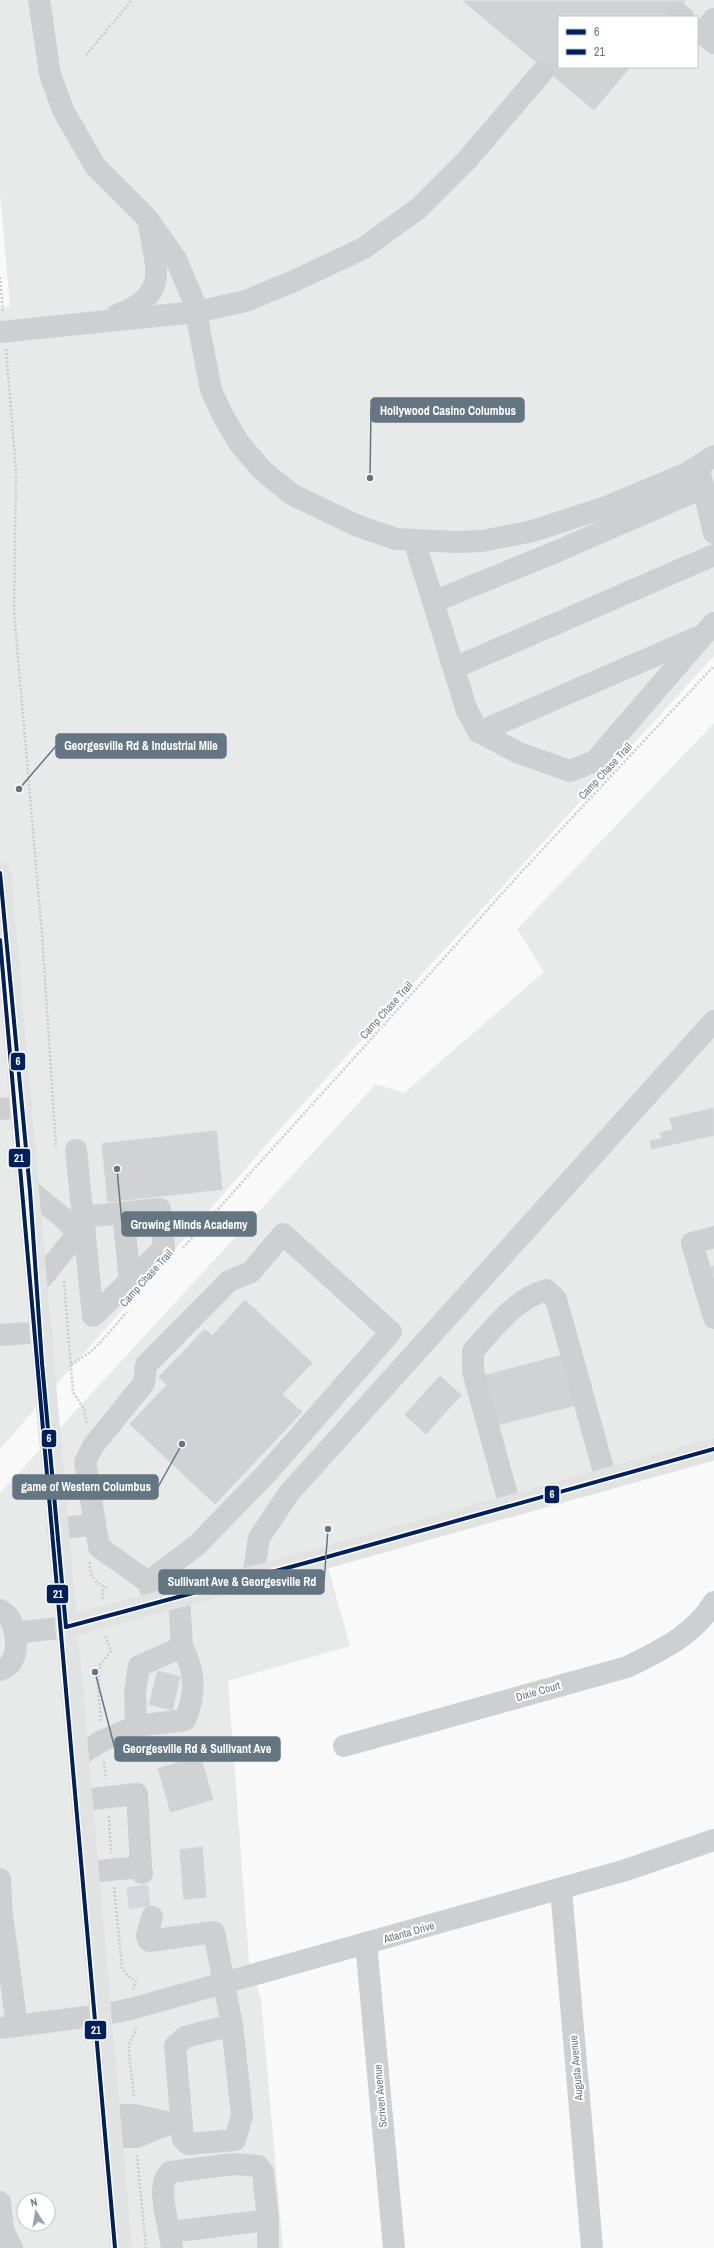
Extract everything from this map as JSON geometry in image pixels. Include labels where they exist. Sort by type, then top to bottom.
[{"type":"main road","points":[[0,872],[11,1108],[30,1192],[57,1529],[121,2248]]},
{"type":"main road","points":[[66,1627],[156,1604],[714,1449]]},
{"type":"street","points":[[39,0],[50,74],[63,110],[95,166],[147,218],[176,258],[194,302],[211,390],[239,443],[263,471],[293,495],[358,526],[396,539],[457,542],[482,541],[533,531],[608,506],[685,474],[706,461]]},
{"type":"street","points":[[2,332],[196,312],[246,301],[294,282],[364,248],[419,208],[466,160],[543,72]]},
{"type":"street","points":[[101,321],[136,308],[150,295],[156,281],[156,264],[147,218]]},
{"type":"street","points":[[706,461],[703,488],[714,533]]},
{"type":"street","points":[[433,602],[703,488]]},
{"type":"street","points":[[414,540],[467,711],[479,732],[519,753],[570,771],[595,761],[710,628]]},
{"type":"street","points":[[454,668],[714,555]]},
{"type":"street","points":[[479,732],[710,628]]},
{"type":"street","points":[[253,1577],[259,1538],[289,1493],[714,1021]]},
{"type":"street","points":[[38,1283],[82,1227],[123,1213],[160,1209],[164,1248],[93,1316],[82,1227],[67,1152]]},
{"type":"street","points":[[30,1192],[61,1216],[82,1227]]},
{"type":"street","points":[[123,1213],[130,1281]]},
{"type":"street","points":[[148,1582],[178,1562],[201,1541],[267,1472],[391,1332],[283,1234],[252,1272],[229,1281],[146,1365],[144,1383],[93,1446],[85,1462],[99,1547],[148,1582],[156,1604]]},
{"type":"street","points":[[714,1237],[692,1243],[714,1318]]},
{"type":"street","points":[[510,1506],[473,1371],[473,1351],[502,1319],[531,1294],[546,1290],[556,1299],[606,1479]]},
{"type":"street","points":[[0,1335],[41,1332]]},
{"type":"street","points":[[57,1529],[95,1524]]},
{"type":"street","points":[[78,1756],[136,1726],[185,1720],[193,1701],[191,1663],[182,1647],[179,1597]]},
{"type":"street","name":"Dixie Court","points":[[344,1746],[627,1667],[669,1646],[704,1618],[714,1602]]},
{"type":"street","points":[[0,1610],[10,1617],[15,1633],[15,1652],[12,1661],[6,1668],[0,1670]]},
{"type":"street","points":[[15,1633],[66,1627]]},
{"type":"street","points":[[136,1726],[135,1691],[139,1666],[182,1647]]},
{"type":"street","points":[[82,1800],[137,1794],[142,1878],[88,1872]]},
{"type":"street","name":"Atlanta Drive","points":[[8,2027],[101,2015],[223,1983],[561,1889],[626,1870],[714,1840]]},
{"type":"street","points":[[0,1879],[8,2027]]},
{"type":"street","name":"Augusta Avenue","points":[[561,1889],[592,2248]]},
{"type":"street","points":[[147,1923],[148,1941],[214,1932],[232,2025],[242,2116],[235,2140],[188,2144],[183,2139],[176,2123],[175,2046],[185,2037],[232,2025]]},
{"type":"street","name":"Scriven Avenue","points":[[366,1943],[394,2248]]},
{"type":"street","points":[[109,2115],[134,2114],[176,2123]]},
{"type":"street","points":[[111,2137],[136,2137],[176,2123]]},
{"type":"street","points":[[268,2220],[171,2240],[166,2224],[164,2183],[170,2172],[227,2164],[258,2166],[263,2172],[268,2220],[268,2248]]},
{"type":"street","points":[[0,2202],[3,2230],[12,2248]]},
{"type":"path","points":[[86,55],[132,0]]},
{"type":"path","points":[[0,277],[2,332],[16,471],[14,611],[42,934],[67,1152]]},
{"type":"path","name":"Camp Chase Trail","points":[[182,1249],[520,874],[714,666]]},
{"type":"path","name":"Camp Chase Trail","points":[[63,1252],[67,1332],[71,1364],[83,1358],[94,1349],[130,1308]]},
{"type":"shaded area","points":[[0,0],[714,0],[714,656],[289,1119],[0,1449],[0,308],[10,306],[0,193]]},
{"type":"shaded area","points":[[714,723],[714,1443],[324,1552],[350,1646],[228,1681],[249,1961],[261,2000],[283,2248],[0,2248],[0,1493],[376,1084],[404,1093],[544,972],[517,929]]},
{"type":"building","points":[[461,0],[687,0],[674,16],[558,16],[558,68],[630,68],[594,111]]},
{"type":"building","points":[[714,1107],[714,1136],[651,1150],[649,1140],[661,1138],[659,1132],[672,1129],[669,1118]]},
{"type":"building","points":[[217,1130],[223,1190],[107,1203],[101,1143]]},
{"type":"building","points":[[714,1265],[714,1283],[710,1266]]},
{"type":"building","points":[[245,1299],[313,1363],[283,1394],[303,1412],[215,1505],[129,1424],[166,1385],[158,1377],[205,1328],[212,1335]]},
{"type":"building","points":[[563,1354],[576,1406],[497,1426],[483,1375]]},
{"type":"building","points":[[440,1375],[462,1395],[426,1435],[404,1415]]},
{"type":"building","points":[[157,1670],[181,1676],[173,1711],[148,1705]]},
{"type":"building","points":[[201,1755],[214,1800],[170,1813],[157,1768]]},
{"type":"building","points":[[203,1846],[207,1898],[183,1900],[179,1849]]},
{"type":"tunnel","points":[[137,1886],[141,1918]]},
{"type":"transit line","name":"6","points":[[0,873],[30,1191],[42,1363],[66,1627]]},
{"type":"transit line","name":"21","points":[[0,940],[115,2248]]},
{"type":"transit line","name":"6","points":[[66,1627],[309,1562],[714,1449]]},
{"type":"place","name":"Hollywood Casino Columbus","points":[[370,478]]},
{"type":"place","name":"Georgesville Rd & Industrial Mile","points":[[19,789]]},
{"type":"place","name":"Growing Minds Academy","points":[[117,1169]]},
{"type":"place","name":"game of Western Columbus","points":[[182,1444]]},
{"type":"place","name":"Sullivant Ave & Georgesville Rd","points":[[328,1529]]},
{"type":"place","name":"Georgesville Rd & Sullivant Ave","points":[[95,1672]]}]
